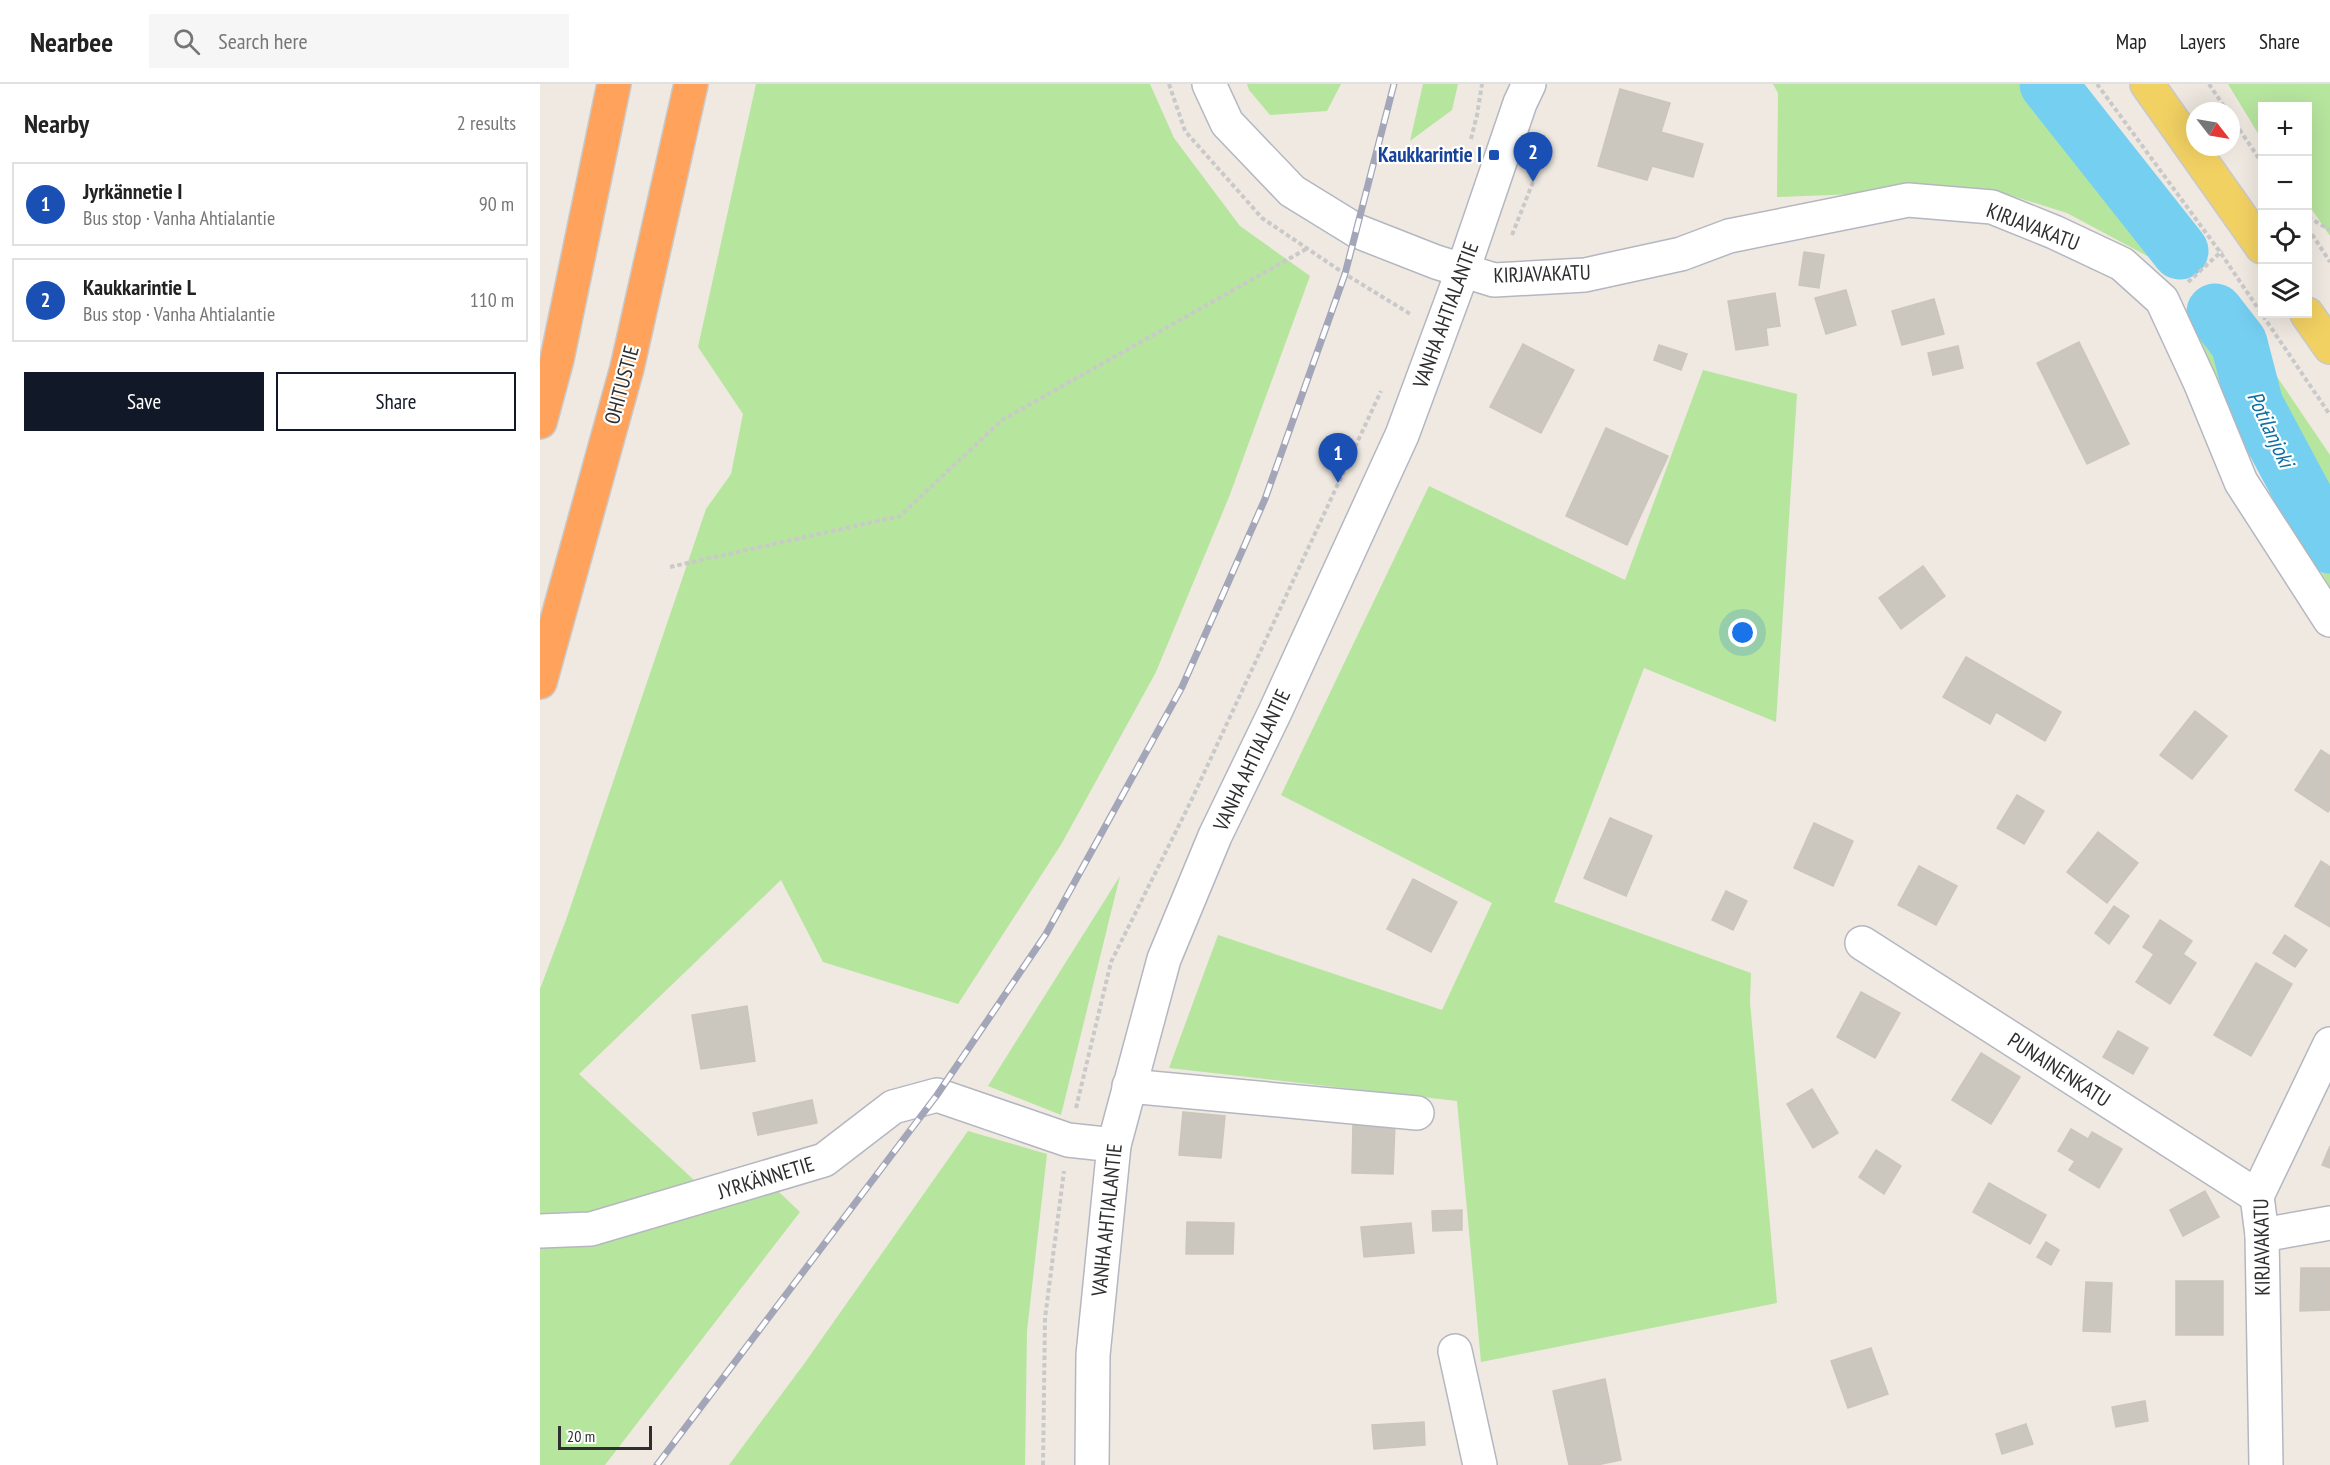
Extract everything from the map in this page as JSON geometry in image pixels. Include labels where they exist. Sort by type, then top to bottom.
[{"type":"highway","points":[[540,422],[557,359],[614,84]]},
{"type":"highway","name":"OHITUSTIE","points":[[540,682],[627,368],[691,84]]},
{"type":"main road","points":[[2147,84],[2258,241]]},
{"type":"main road","points":[[2310,318],[2330,347]]},
{"type":"street","name":"KIRJAVAKATU","points":[[1209,84],[1227,123],[1292,190],[1357,231],[1436,262],[1494,280],[1585,275],[1681,254],[1730,236],[1908,200],[1992,207],[2054,232],[2122,264],[2162,300],[2200,382],[2241,482],[2330,620]]},
{"type":"street","name":"VANHA AHTIALANTIE","points":[[1092,1465],[1093,1355],[1114,1145],[1164,960],[1215,836],[1275,712],[1402,435],[1529,84]]},
{"type":"street","name":"PUNAINENKATU","points":[[1862,944],[2257,1196]]},
{"type":"street","name":"KIRJAVAKATU","points":[[2266,1465],[2262,1235],[2257,1196],[2330,1044]]},
{"type":"street","points":[[1129,1086],[1417,1113]]},
{"type":"street","name":"JYRKÄNNETIE","points":[[540,1231],[591,1229],[824,1160],[893,1107],[937,1095],[1068,1140],[1114,1145]]},
{"type":"street","points":[[2262,1235],[2330,1223]]},
{"type":"street","points":[[1455,1351],[1480,1465]]},
{"type":"path","points":[[2097,84],[2220,252],[2330,415]]},
{"type":"path","points":[[2209,84],[2221,102]]},
{"type":"path","points":[[2240,130],[2258,157]]},
{"type":"path","points":[[1494,280],[1533,182]]},
{"type":"path","points":[[2312,220],[2330,230]]},
{"type":"path","points":[[2312,235],[2330,262]]},
{"type":"path","points":[[2162,300],[2176,293],[2220,252],[2258,241]]},
{"type":"path","points":[[670,567],[900,516],[1002,420],[1308,248]]},
{"type":"green space","points":[[756,84],[1150,84],[1174,138],[1240,226],[1310,276],[1229,497],[1156,672],[1062,843],[958,1004],[823,962],[781,880],[579,1074],[694,1180],[584,1215],[540,1216],[540,989],[566,920],[706,509],[731,474],[743,414],[698,347]]},
{"type":"green space","points":[[1247,84],[1341,84],[1327,111],[1270,115],[1249,90]]},
{"type":"green space","points":[[1423,84],[1458,84],[1452,110],[1410,141]]},
{"type":"green space","points":[[1773,84],[2064,84],[2189,237],[2164,265],[2067,213],[1990,189],[1777,197],[1778,93]]},
{"type":"green space","points":[[2228,84],[2330,84],[2330,236],[2312,210],[2312,102],[2258,102],[2258,133]]},
{"type":"green space","points":[[2219,291],[2330,455],[2330,587],[2245,446],[2187,314]]},
{"type":"green space","points":[[1703,370],[1797,394],[1776,722],[1644,668],[1554,902],[1751,973],[1750,1002],[1777,1303],[1481,1362],[1457,1101],[1169,1068],[1218,935],[1442,1010],[1492,903],[1281,795],[1429,486],[1625,580]]},
{"type":"green space","points":[[1120,876],[1061,1115],[988,1086]]},
{"type":"green space","points":[[968,1131],[1047,1154],[1027,1331],[1025,1465],[729,1465],[804,1364]]},
{"type":"green space","points":[[779,1192],[800,1212],[605,1465],[540,1465],[540,1246],[606,1239]]},
{"type":"building","points":[[1620,89],[1670,103],[1661,132],[1703,144],[1693,177],[1652,166],[1647,180],[1598,166]]},
{"type":"building","points":[[1804,252],[1824,255],[1819,288],[1799,285]]},
{"type":"building","points":[[1846,290],[1856,325],[1826,334],[1815,298]]},
{"type":"building","points":[[1775,293],[1780,326],[1766,328],[1768,345],[1736,350],[1728,301]]},
{"type":"building","points":[[1934,299],[1944,334],[1902,345],[1892,311]]},
{"type":"building","points":[[2079,342],[2129,444],[2087,464],[2037,363]]},
{"type":"building","points":[[1523,344],[1574,370],[1541,433],[1490,407]]},
{"type":"building","points":[[1659,345],[1687,354],[1681,370],[1654,360]]},
{"type":"building","points":[[1958,346],[1963,368],[1933,375],[1928,353]]},
{"type":"building","points":[[1606,428],[1668,456],[1627,545],[1566,516]]},
{"type":"building","points":[[1923,566],[1945,596],[1901,629],[1879,598]]},
{"type":"building","points":[[1966,657],[2061,712],[2045,741],[1996,712],[1990,724],[1943,697]]},
{"type":"building","points":[[2195,711],[2227,736],[2192,779],[2160,755]]},
{"type":"building","points":[[2321,750],[2330,756],[2330,809],[2328,812],[2295,790]]},
{"type":"building","points":[[2017,795],[2044,811],[2024,844],[1997,828]]},
{"type":"building","points":[[1610,818],[1652,836],[1626,896],[1584,878]]},
{"type":"building","points":[[1814,823],[1853,841],[1833,886],[1794,868]]},
{"type":"building","points":[[2098,832],[2138,863],[2107,903],[2067,872]]},
{"type":"building","points":[[2321,861],[2330,867],[2330,927],[2295,906]]},
{"type":"building","points":[[1919,866],[1957,886],[1936,925],[1898,905]]},
{"type":"building","points":[[1413,879],[1457,902],[1431,952],[1387,929]]},
{"type":"building","points":[[1726,891],[1747,901],[1733,930],[1712,920]]},
{"type":"building","points":[[2114,906],[2129,916],[2109,944],[2095,933]]},
{"type":"building","points":[[2160,920],[2192,941],[2183,954],[2196,963],[2170,1004],[2136,982],[2154,954],[2143,947]]},
{"type":"building","points":[[2285,935],[2307,950],[2295,967],[2273,953]]},
{"type":"building","points":[[2256,963],[2292,984],[2251,1056],[2214,1035]]},
{"type":"building","points":[[1861,992],[1900,1013],[1875,1058],[1837,1037]]},
{"type":"building","points":[[747,1006],[755,1061],[701,1069],[692,1015]]},
{"type":"building","points":[[2118,1031],[2148,1048],[2133,1074],[2103,1057]]},
{"type":"building","points":[[1981,1053],[2020,1077],[1991,1124],[1952,1100]]},
{"type":"building","points":[[1812,1089],[1838,1133],[1813,1148],[1787,1104]]},
{"type":"building","points":[[812,1100],[817,1123],[758,1135],[753,1113]]},
{"type":"building","points":[[1183,1112],[1225,1116],[1221,1158],[1179,1155]]},
{"type":"building","points":[[1353,1123],[1395,1124],[1393,1174],[1352,1173]]},
{"type":"building","points":[[2071,1129],[2088,1139],[2092,1132],[2122,1149],[2099,1188],[2069,1170],[2075,1161],[2058,1151]]},
{"type":"building","points":[[2330,1146],[2330,1168],[2322,1165]]},
{"type":"building","points":[[1876,1150],[1901,1166],[1884,1194],[1859,1177]]},
{"type":"building","points":[[1989,1183],[2046,1215],[2030,1244],[1973,1212]]},
{"type":"building","points":[[2205,1191],[2219,1217],[2183,1236],[2170,1210]]},
{"type":"building","points":[[1462,1210],[1462,1230],[1433,1231],[1432,1211]]},
{"type":"building","points":[[1187,1222],[1234,1223],[1233,1254],[1186,1254]]},
{"type":"building","points":[[1411,1223],[1414,1253],[1364,1257],[1361,1227]]},
{"type":"building","points":[[2046,1242],[2059,1250],[2051,1265],[2037,1257]]},
{"type":"building","points":[[2301,1268],[2330,1268],[2330,1310],[2300,1311]]},
{"type":"building","points":[[2176,1281],[2223,1281],[2223,1335],[2176,1335]]},
{"type":"building","points":[[2086,1282],[2112,1283],[2110,1332],[2083,1331]]},
{"type":"building","points":[[1871,1348],[1888,1394],[1848,1408],[1831,1361]]},
{"type":"building","points":[[1605,1379],[1621,1460],[1597,1465],[1569,1465],[1553,1391]]},
{"type":"building","points":[[2145,1401],[2148,1421],[2116,1427],[2112,1407]]},
{"type":"building","points":[[1424,1422],[1425,1445],[1374,1449],[1372,1425]]},
{"type":"building","points":[[2026,1424],[2033,1444],[2002,1454],[1996,1434]]},
{"type":"waterway","name":"Potilanjoki","points":[[2048,84],[2180,251]]},
{"type":"waterway","name":"Potilanjoki","points":[[2215,312],[2239,343],[2255,405],[2330,545]]},
{"type":"railway","points":[[657,1465],[937,1095],[1046,934],[1182,687],[1265,499],[1345,274],[1394,84]]},
{"type":"place","name":"Kaukkarintie I","points":[[1494,155]]},
{"type":"place","name":"Kaukkarintie L","points":[[1533,182]]},
{"type":"place","name":"Jyrkännetie I","points":[[1338,483]]}]
